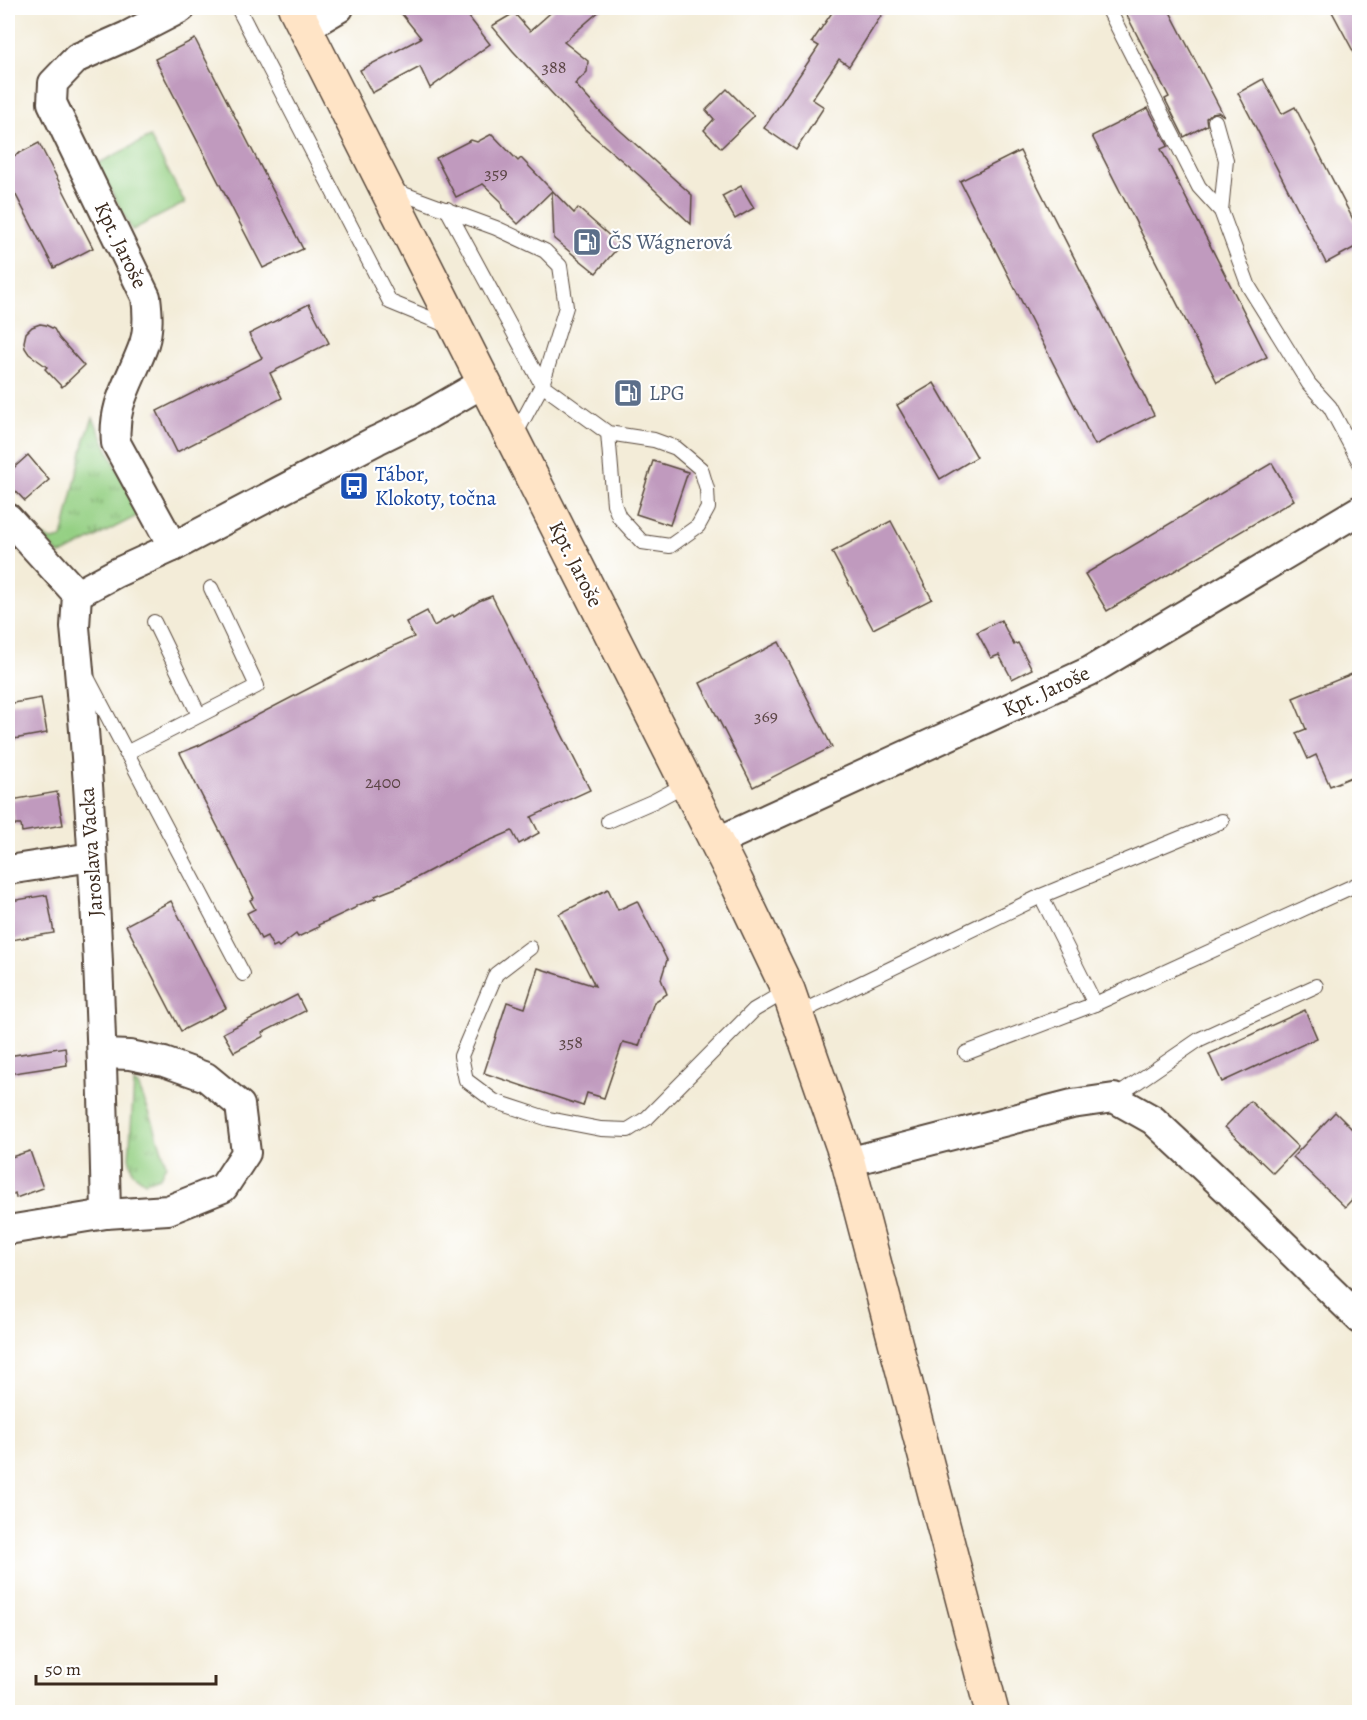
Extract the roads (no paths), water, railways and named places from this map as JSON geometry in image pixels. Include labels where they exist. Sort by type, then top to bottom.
[{"type":"street","name":"Kpt. Jaroše","points":[[173,547],[116,443],[114,427],[116,411],[144,343],[149,318],[146,297],[52,103],[53,83],[77,58],[127,36],[181,8]]},
{"type":"street","points":[[300,18],[339,8]]},
{"type":"street","name":"Kpt. Jaroše","points":[[300,18],[716,842],[792,1002],[849,1162],[992,1713]]},
{"type":"street","points":[[8,518],[77,594],[424,417],[485,382]]},
{"type":"street","name":"Kpt. Jaroše","points":[[716,842],[1090,671],[1359,510]]},
{"type":"street","name":"Jaroslava Vacka","points":[[77,594],[75,627],[92,857],[103,1054],[106,1214]]},
{"type":"street","points":[[8,870],[92,857]]},
{"type":"street","points":[[8,1230],[106,1214],[168,1210],[223,1188],[246,1153],[240,1105],[206,1077],[153,1060],[130,1055],[103,1054]]},
{"type":"street","points":[[849,1162],[1072,1104],[1114,1098],[1153,1120],[1359,1319]]},
{"type":"lane","points":[[238,8],[390,302],[459,330]]},
{"type":"lane","points":[[1108,8],[1199,187],[1221,211],[1249,287],[1309,384],[1330,407],[1359,463]]},
{"type":"lane","points":[[1215,121],[1226,160],[1221,211]]},
{"type":"lane","points":[[385,187],[496,228],[545,251],[560,266],[566,307],[542,385],[513,438]]},
{"type":"lane","points":[[447,209],[542,385],[608,433],[654,440],[676,448],[701,469],[707,489],[708,508],[698,526],[670,546],[642,543],[619,517],[614,504],[608,433]]},
{"type":"lane","points":[[126,753],[257,686],[211,588]]},
{"type":"lane","points":[[154,622],[199,715]]},
{"type":"lane","points":[[78,662],[243,974]]},
{"type":"lane","points":[[608,821],[686,784]]},
{"type":"lane","points":[[530,948],[496,974],[461,1056],[466,1080],[494,1101],[549,1119],[601,1129],[628,1130],[647,1118],[754,1010],[792,1002],[1222,821]]},
{"type":"lane","points":[[966,1053],[1095,1004],[1359,884]]},
{"type":"lane","points":[[1041,896],[1095,1004]]},
{"type":"lane","points":[[1114,1098],[1200,1039],[1316,986]]},
{"type":"place","name":"ČS Wágnerová","points":[[587,242]]},
{"type":"place","name":"LPG","points":[[628,393]]},
{"type":"place","name":"Tábor, Klokoty, točna","points":[[354,486]]}]
